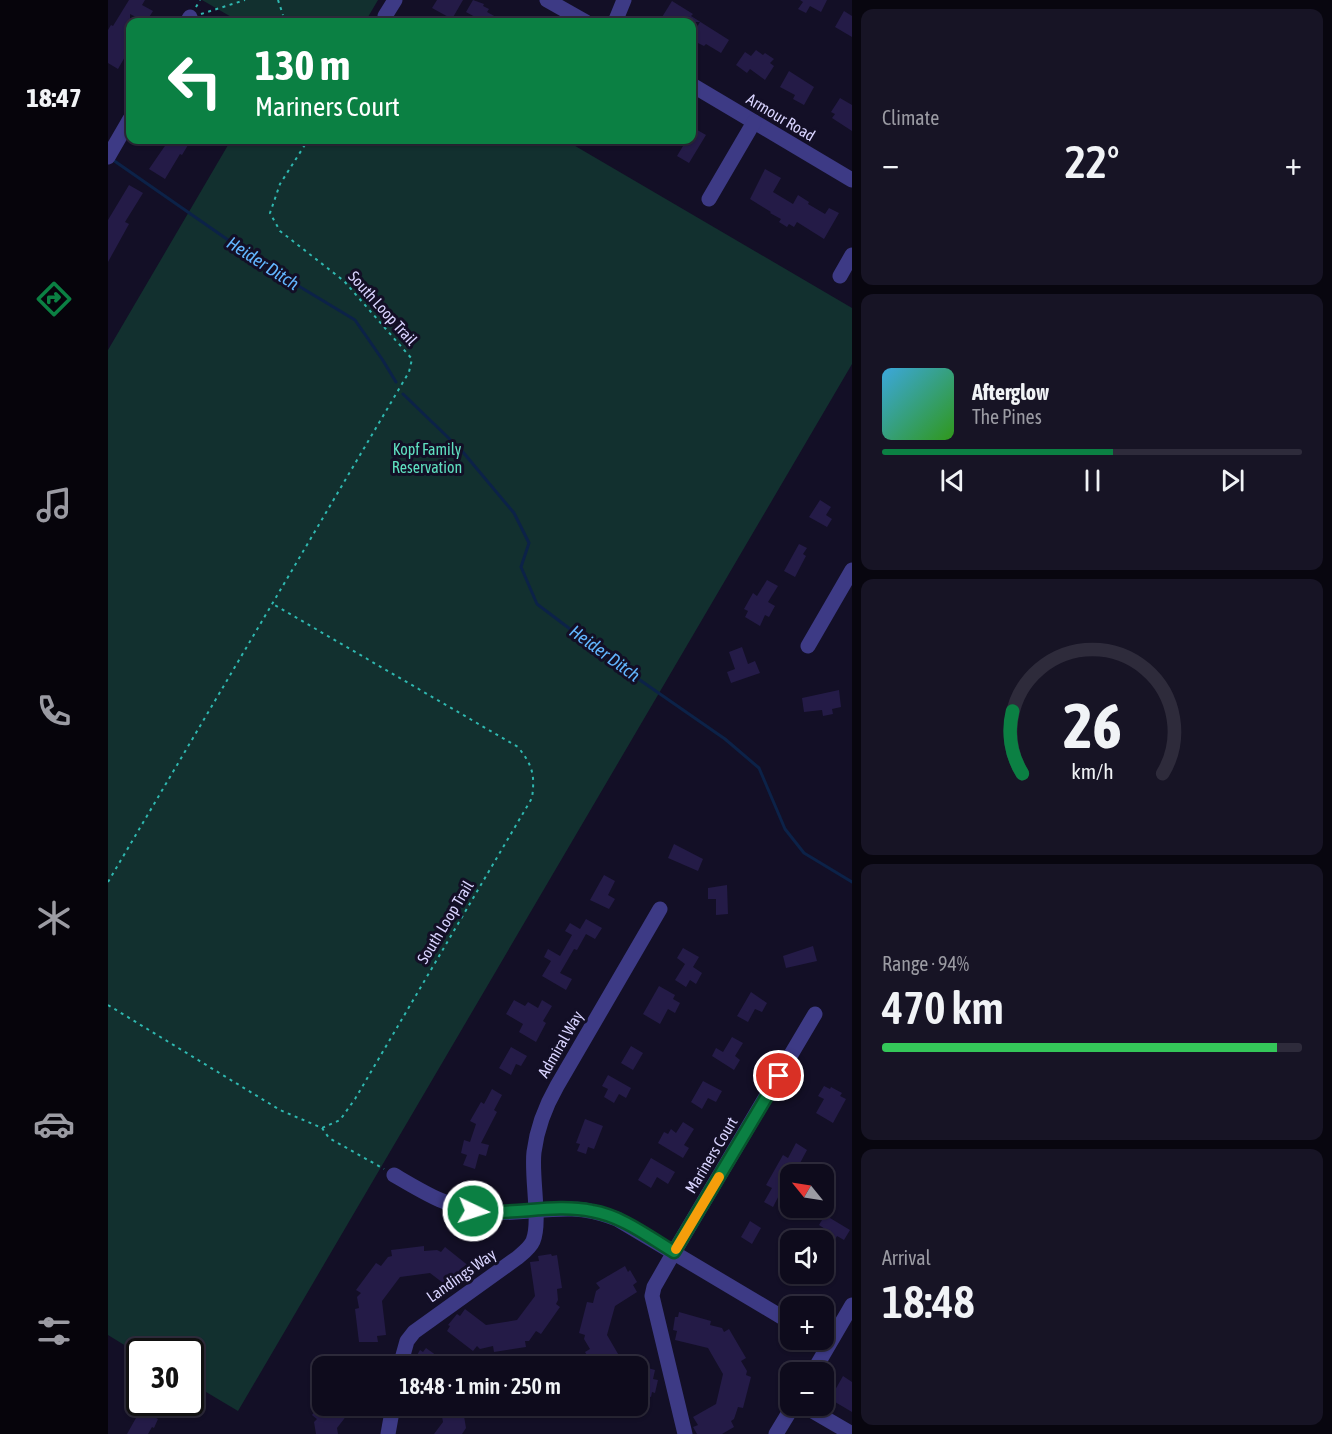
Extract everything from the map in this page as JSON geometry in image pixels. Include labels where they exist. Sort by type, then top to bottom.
[{"type":"street","points":[[385,15],[394,0]]},
{"type":"street","points":[[547,0],[579,18]]},
{"type":"street","points":[[617,18],[624,0]]},
{"type":"street","name":"Armour Road","points":[[696,87],[852,180]]},
{"type":"street","points":[[709,199],[754,122]]},
{"type":"street","points":[[108,157],[126,126]]},
{"type":"street","points":[[840,276],[852,255]]},
{"type":"street","points":[[808,646],[852,570]]},
{"type":"street","name":"Admiral Way","points":[[536,1211],[534,1153],[544,1112],[660,909]]},
{"type":"street","name":"Mariners Court","points":[[674,1252],[815,1014]]},
{"type":"street","points":[[394,1175],[437,1199],[460,1208],[498,1213],[573,1209],[600,1213],[617,1219],[780,1316]]},
{"type":"street","name":"Landings Way","points":[[403,1356],[407,1341],[414,1332],[527,1250],[534,1238],[536,1211]]},
{"type":"street","points":[[674,1252],[654,1287],[652,1296],[685,1434]]},
{"type":"street","points":[[834,1330],[852,1305]]},
{"type":"street","points":[[388,1434],[391,1416]]},
{"type":"street","points":[[776,1434],[787,1416]]},
{"type":"street","points":[[821,1416],[852,1434]]},
{"type":"path","points":[[195,18],[245,0]]},
{"type":"path","points":[[278,0],[283,15]]},
{"type":"path","name":"South Loop Trail","points":[[108,882],[409,372],[412,359],[344,281],[280,231],[270,213],[280,184],[305,144]]},
{"type":"path","name":"South Loop Trail","points":[[273,604],[518,747],[529,760],[535,779],[532,798],[355,1099],[340,1120],[322,1128]]},
{"type":"path","points":[[108,1005],[280,1110],[322,1128],[329,1138],[394,1175]]},
{"type":"green space","points":[[202,0],[378,0],[367,18],[233,18]]},
{"type":"green space","name":"Kopf Family Reservation","points":[[229,144],[572,144],[852,308],[852,364],[238,1411],[204,1391],[204,1338],[126,1338],[126,1346],[108,1335],[108,350]]},
{"type":"building","points":[[129,0],[145,0],[142,5],[153,11],[149,18],[138,18],[130,14],[130,18],[126,18],[126,55],[118,69],[108,63],[108,30],[111,25],[113,26]]},
{"type":"building","points":[[437,0],[463,0],[453,18],[432,8]]},
{"type":"building","points":[[473,0],[484,4],[483,6],[489,9],[487,12],[498,18],[474,18],[466,12]]},
{"type":"building","points":[[800,0],[827,0],[821,12],[810,6],[806,13],[798,9],[803,2]]},
{"type":"building","points":[[672,1],[693,14],[691,16],[694,18],[661,18]]},
{"type":"building","points":[[844,11],[852,16],[852,37],[835,27]]},
{"type":"building","points":[[696,19],[729,40],[721,53],[706,44],[704,46],[696,42],[698,39],[696,28],[700,22],[696,22]]},
{"type":"building","points":[[756,50],[774,59],[770,63],[774,66],[765,80],[750,69],[747,73],[736,65],[745,52],[751,56]]},
{"type":"building","points":[[789,71],[814,87],[804,105],[793,99],[795,95],[780,87]]},
{"type":"building","points":[[840,98],[852,105],[852,131],[832,118],[835,114],[831,112]]},
{"type":"building","points":[[696,129],[706,135],[689,163],[677,156],[683,146],[679,144],[696,144]]},
{"type":"building","points":[[166,144],[189,144],[165,179],[149,169]]},
{"type":"building","points":[[765,169],[781,178],[773,192],[793,204],[798,195],[825,214],[829,208],[839,213],[824,239],[797,222],[794,227],[789,224],[787,227],[779,222],[781,219],[750,199]]},
{"type":"building","points":[[129,185],[143,193],[125,222],[129,224],[108,262],[108,220]]},
{"type":"building","points":[[820,500],[831,507],[826,515],[832,519],[827,527],[809,517]]},
{"type":"building","points":[[799,544],[807,548],[803,554],[806,556],[795,577],[784,571]]},
{"type":"building","points":[[767,580],[778,586],[768,602],[775,606],[769,617],[765,615],[760,626],[745,617],[748,611],[744,609],[753,593],[757,596]]},
{"type":"building","points":[[742,647],[748,664],[755,661],[760,673],[731,683],[727,672],[735,669],[729,652]]},
{"type":"building","points":[[839,690],[841,707],[832,709],[833,714],[823,716],[822,710],[804,712],[802,698]]},
{"type":"building","points":[[674,844],[703,859],[698,871],[668,858]]},
{"type":"building","points":[[604,875],[615,881],[608,895],[615,899],[609,909],[590,900]]},
{"type":"building","points":[[727,885],[728,914],[716,915],[716,899],[708,899],[708,888]]},
{"type":"building","points":[[586,919],[602,928],[595,939],[586,934],[560,973],[572,979],[566,990],[542,976],[551,961],[544,957],[548,949],[560,956],[572,935],[565,931],[570,923],[580,929]]},
{"type":"building","points":[[813,946],[817,961],[786,968],[783,956]]},
{"type":"building","points":[[683,948],[699,957],[693,967],[702,973],[696,984],[690,980],[686,987],[675,980],[685,964],[677,958]]},
{"type":"building","points":[[659,986],[675,995],[673,999],[680,1003],[675,1013],[668,1009],[660,1024],[643,1014]]},
{"type":"building","points":[[751,992],[767,1003],[762,1012],[755,1009],[748,1022],[737,1016]]},
{"type":"building","points":[[514,1000],[525,1006],[528,1002],[538,1008],[542,1000],[552,1006],[543,1021],[546,1023],[536,1042],[519,1032],[523,1024],[506,1014]]},
{"type":"building","points":[[732,1037],[743,1043],[735,1056],[740,1060],[734,1070],[712,1056],[716,1048],[723,1052]]},
{"type":"building","points":[[631,1046],[643,1053],[633,1070],[621,1063]]},
{"type":"building","points":[[511,1047],[527,1056],[521,1066],[516,1064],[511,1075],[499,1068]]},
{"type":"building","points":[[608,1075],[631,1088],[626,1098],[619,1094],[614,1103],[604,1097],[608,1089],[602,1086]]},
{"type":"building","points":[[703,1081],[722,1091],[716,1102],[708,1098],[702,1109],[691,1102]]},
{"type":"building","points":[[824,1086],[842,1093],[840,1096],[846,1099],[833,1123],[816,1113],[824,1099],[818,1096]]},
{"type":"building","points":[[492,1089],[502,1095],[494,1110],[497,1112],[481,1143],[489,1145],[486,1156],[479,1154],[475,1169],[463,1165],[467,1155],[461,1153],[464,1140],[470,1142],[476,1124],[470,1121],[481,1102],[484,1104]]},
{"type":"building","points":[[585,1119],[603,1126],[594,1149],[588,1147],[586,1154],[577,1151],[580,1144],[576,1143]]},
{"type":"building","points":[[683,1122],[694,1129],[684,1145],[689,1148],[683,1158],[658,1143],[664,1132],[668,1134],[671,1129],[676,1133]]},
{"type":"building","points":[[796,1143],[807,1150],[800,1164],[780,1164],[780,1193],[773,1207],[764,1202],[772,1188],[766,1185],[783,1155],[788,1158]]},
{"type":"building","points":[[651,1158],[675,1172],[668,1184],[657,1177],[651,1188],[638,1180]]},
{"type":"building","points":[[823,1218],[830,1218],[850,1230],[844,1240],[837,1236],[834,1242],[834,1230],[824,1230],[819,1225]]},
{"type":"building","points":[[750,1221],[761,1228],[752,1244],[741,1237]]},
{"type":"building","points":[[424,1246],[424,1251],[441,1252],[445,1247],[470,1267],[467,1272],[469,1274],[460,1285],[456,1282],[451,1289],[430,1273],[400,1277],[382,1301],[386,1335],[377,1336],[378,1342],[359,1342],[355,1309],[359,1308],[357,1297],[361,1293],[356,1290],[376,1263],[381,1266],[388,1257],[392,1256],[391,1250]]},
{"type":"building","points":[[551,1254],[552,1256],[557,1255],[562,1288],[557,1289],[556,1304],[560,1307],[541,1334],[536,1331],[529,1341],[525,1341],[526,1347],[494,1352],[493,1346],[480,1349],[477,1346],[473,1351],[447,1331],[450,1326],[448,1325],[457,1314],[460,1316],[465,1309],[486,1325],[517,1320],[535,1296],[530,1262],[539,1261],[538,1256]]},
{"type":"building","points":[[625,1266],[637,1282],[633,1285],[637,1292],[615,1306],[607,1335],[619,1356],[587,1356],[585,1352],[590,1349],[584,1339],[585,1335],[579,1333],[587,1302],[593,1303],[596,1291],[600,1288],[596,1283]]},
{"type":"building","points":[[679,1312],[711,1321],[710,1325],[722,1328],[724,1332],[729,1329],[746,1358],[741,1361],[747,1371],[746,1375],[751,1377],[743,1408],[738,1407],[731,1421],[734,1427],[722,1434],[697,1434],[693,1427],[698,1425],[693,1417],[716,1404],[723,1374],[708,1348],[675,1340],[677,1331],[673,1330],[675,1317],[678,1317]]},
{"type":"building","points":[[426,1348],[437,1356],[416,1356],[420,1350],[423,1352]]},
{"type":"building","points":[[648,1368],[655,1370],[653,1379],[658,1380],[655,1393],[652,1392],[651,1397],[648,1396]]},
{"type":"building","points":[[843,1376],[852,1382],[852,1412],[834,1401],[834,1392]]},
{"type":"building","points":[[137,1416],[153,1416],[158,1419],[148,1434],[127,1434]]},
{"type":"building","points":[[313,1416],[346,1416],[337,1428],[338,1434],[316,1434],[314,1422],[317,1419]]},
{"type":"building","points":[[442,1416],[464,1416],[466,1428],[462,1434],[434,1434],[443,1422]]},
{"type":"waterway","name":"Heider Ditch","points":[[113,160],[267,267],[355,320],[396,382]]},
{"type":"waterway","name":"Heider Ditch","points":[[403,394],[462,451],[514,513],[529,543],[521,567],[537,604],[611,660],[725,739],[759,768],[785,829],[804,853],[852,882]]},
{"type":"slow traffic","points":[[676,1249],[719,1177]]},
{"type":"route","points":[[473,1211],[498,1213],[591,1210],[617,1219],[674,1252],[779,1076]]}]
